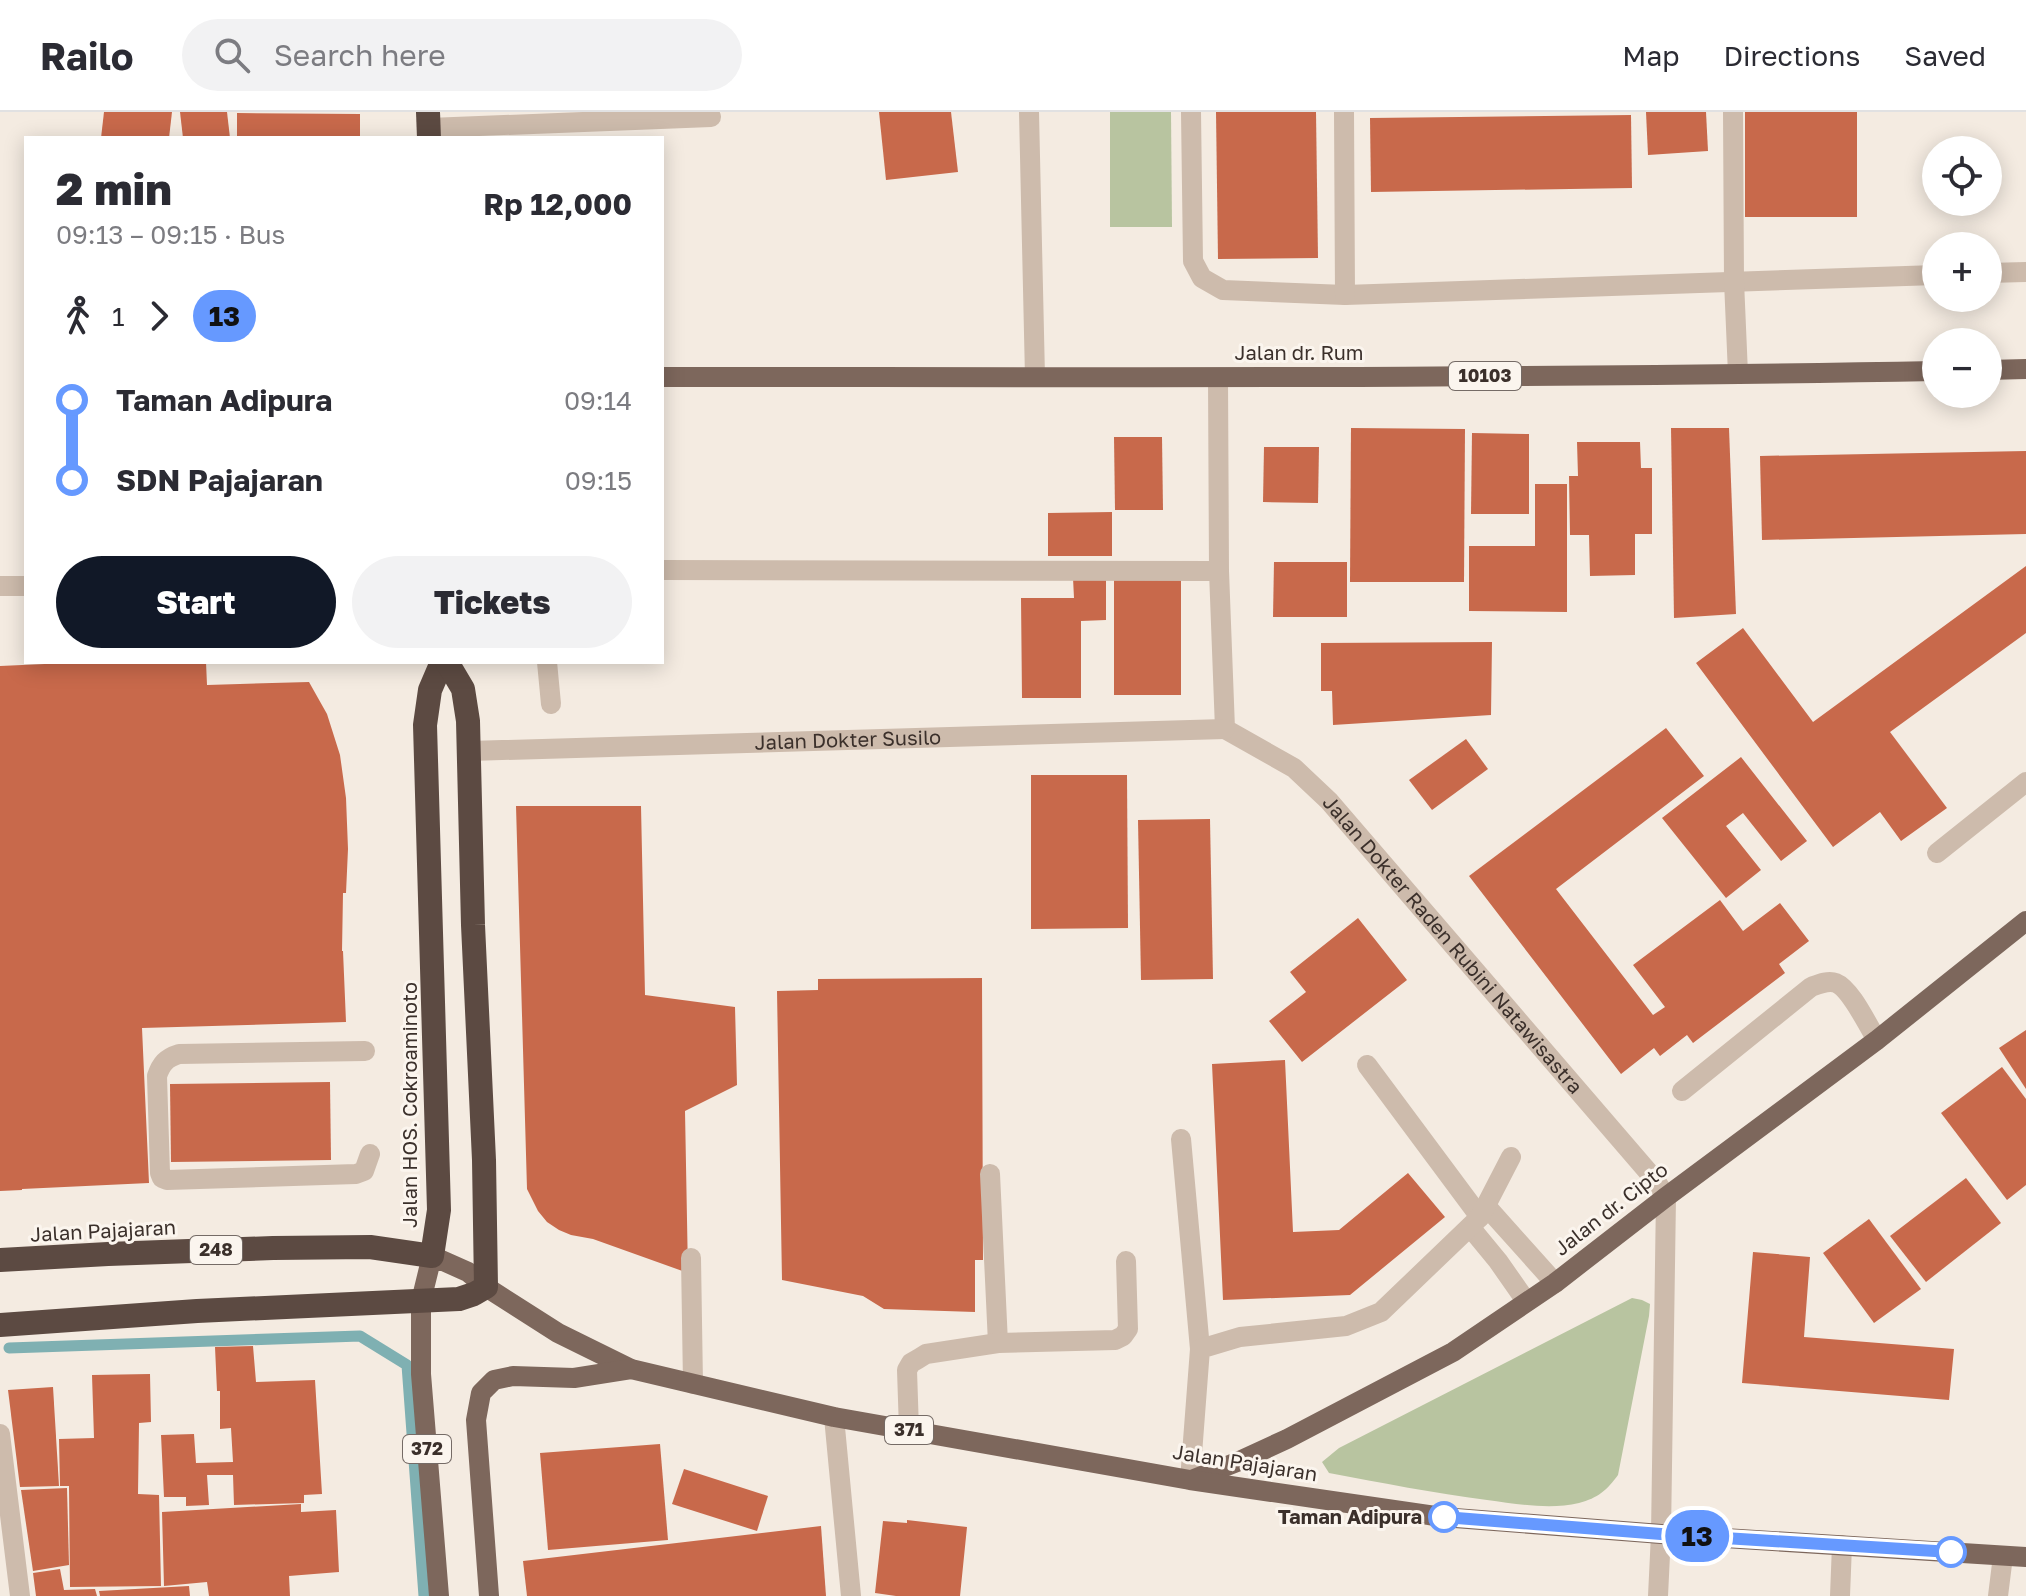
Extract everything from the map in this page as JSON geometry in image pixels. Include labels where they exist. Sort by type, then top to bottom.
[{"type":"highway","name":"Jalan HOS. Cokroaminoto","points":[[432,1256],[439,1210],[425,725],[430,690],[443,664]]},
{"type":"highway","name":"Jalan HOS. Cokroaminoto","points":[[445,664],[463,689],[470,751],[486,1287]]},
{"type":"highway","name":"Jalan Pajajaran","points":[[0,1260],[342,1247],[370,1247],[432,1256]]},
{"type":"highway","points":[[0,1325],[197,1311],[459,1299],[486,1287]]},
{"type":"main road","points":[[2002,370],[2026,369]]},
{"type":"main road","name":"Jalan dr. Rum","points":[[664,377],[1218,378],[1922,371]]},
{"type":"main road","name":"Jalan dr. Cipto","points":[[1190,1480],[1287,1439],[1453,1352],[1555,1283],[1877,1040],[2026,921]]},
{"type":"main road","name":"Jalan Pajajaran","points":[[432,1256],[468,1272],[558,1333],[631,1369],[834,1417],[1190,1480],[1442,1517],[2026,1557]]},
{"type":"main road","name":"Jalan HOS. Cokroaminoto","points":[[432,1256],[421,1301],[421,1374],[439,1596]]},
{"type":"main road","points":[[489,1596],[476,1420],[481,1393],[494,1380],[513,1376],[574,1378],[631,1369]]},
{"type":"street","points":[[1029,112],[1035,377]]},
{"type":"street","points":[[1191,112],[1193,261],[1202,278],[1223,290],[1345,295],[1922,275]]},
{"type":"street","points":[[1344,112],[1345,295]]},
{"type":"street","points":[[1733,112],[1738,374]]},
{"type":"street","points":[[429,126],[711,117]]},
{"type":"street","points":[[2002,273],[2026,272]]},
{"type":"street","points":[[1218,378],[1219,571],[1225,729]]},
{"type":"street","points":[[664,570],[1219,571]]},
{"type":"street","points":[[0,586],[24,586]]},
{"type":"street","points":[[547,664],[551,704]]},
{"type":"street","name":"Jalan Dokter Susilo","points":[[470,751],[1225,729]]},
{"type":"street","name":"Jalan Dokter Raden Rubini Natawisastra","points":[[1225,729],[1294,768],[1329,801],[1656,1181],[1666,1197]]},
{"type":"street","points":[[1937,853],[2026,782]]},
{"type":"street","points":[[1682,1091],[1811,987],[1826,982],[1835,982],[1844,988],[1877,1040]]},
{"type":"street","points":[[365,1051],[179,1054],[168,1057],[157,1076],[160,1173],[167,1180],[356,1174],[364,1171],[370,1154]]},
{"type":"street","points":[[1367,1065],[1479,1217],[1526,1301]]},
{"type":"street","points":[[1181,1139],[1200,1349],[1190,1480]]},
{"type":"street","points":[[1200,1349],[1240,1337],[1346,1326],[1381,1312],[1479,1217],[1511,1157]]},
{"type":"street","points":[[990,1174],[998,1343]]},
{"type":"street","points":[[1658,1596],[1666,1197]]},
{"type":"street","points":[[1479,1217],[1555,1283]]},
{"type":"street","points":[[691,1258],[693,1384]]},
{"type":"street","points":[[909,1430],[907,1370],[911,1363],[926,1354],[998,1343],[1115,1340],[1123,1336],[1128,1329],[1126,1261]]},
{"type":"street","points":[[834,1417],[851,1596]]},
{"type":"street","points":[[0,1434],[20,1596]]},
{"type":"street","points":[[1840,1596],[1842,1545]]},
{"type":"street","points":[[1998,1596],[2003,1556]]},
{"type":"green space","points":[[1110,112],[1171,112],[1172,227],[1110,227]]},
{"type":"green space","points":[[1632,1298],[1650,1304],[1649,1316],[1618,1475],[1597,1496],[1579,1503],[1533,1506],[1329,1473],[1322,1462],[1339,1448]]},
{"type":"building","points":[[104,112],[172,112],[169,136],[101,136]]},
{"type":"building","points":[[180,112],[227,112],[230,136],[183,136]]},
{"type":"building","points":[[879,112],[951,112],[958,172],[886,180]]},
{"type":"building","points":[[1216,112],[1316,112],[1318,258],[1218,259]]},
{"type":"building","points":[[1646,112],[1706,112],[1708,151],[1648,155]]},
{"type":"building","points":[[1745,112],[1857,112],[1857,217],[1745,217]]},
{"type":"building","points":[[237,113],[360,114],[360,136],[237,136]]},
{"type":"building","points":[[1631,115],[1632,188],[1371,192],[1370,118]]},
{"type":"building","points":[[1351,428],[1465,429],[1464,582],[1350,582]]},
{"type":"building","points":[[1671,428],[1729,428],[1736,614],[1674,618]]},
{"type":"building","points":[[1472,433],[1529,434],[1529,514],[1471,514]]},
{"type":"building","points":[[1114,437],[1162,437],[1163,510],[1115,510]]},
{"type":"building","points":[[1577,442],[1640,442],[1641,468],[1652,468],[1652,534],[1635,534],[1635,575],[1590,576],[1589,535],[1570,535],[1569,476],[1578,476]]},
{"type":"building","points":[[1264,447],[1319,447],[1318,503],[1263,502]]},
{"type":"building","points":[[2026,451],[2026,534],[1762,540],[1760,456]]},
{"type":"building","points":[[1535,484],[1567,484],[1567,612],[1469,611],[1469,546],[1535,546]]},
{"type":"building","points":[[1112,512],[1112,556],[1048,556],[1048,513]]},
{"type":"building","points":[[1274,562],[1347,562],[1347,617],[1273,617]]},
{"type":"building","points":[[2026,566],[2026,633],[1890,732],[1947,808],[1901,841],[1880,812],[1833,847],[1696,663],[1743,628],[1813,722]]},
{"type":"building","points":[[1106,577],[1106,620],[1081,621],[1081,698],[1022,698],[1021,598],[1074,598],[1073,578]]},
{"type":"building","points":[[1114,578],[1181,578],[1181,695],[1114,695]]},
{"type":"building","points":[[1492,642],[1491,715],[1333,725],[1332,691],[1321,691],[1321,643]]},
{"type":"building","points":[[206,664],[207,685],[309,682],[327,714],[340,755],[348,849],[346,893],[343,893],[342,951],[346,1022],[142,1028],[149,1183],[0,1191],[0,666]]},
{"type":"building","points":[[1666,728],[1704,776],[1556,889],[1653,1015],[1665,1007],[1633,965],[1720,900],[1743,931],[1780,903],[1809,941],[1779,964],[1785,973],[1693,1043],[1687,1035],[1660,1056],[1654,1048],[1621,1074],[1469,876]]},
{"type":"building","points":[[1466,739],[1488,769],[1432,810],[1409,780]]},
{"type":"building","points":[[1741,757],[1807,841],[1781,861],[1743,813],[1726,826],[1761,870],[1726,898],[1662,818]]},
{"type":"building","points":[[1031,775],[1127,775],[1128,928],[1031,929]]},
{"type":"building","points":[[516,806],[641,806],[645,995],[735,1007],[737,1085],[685,1111],[688,1273],[559,1230],[538,1211],[527,1189]]},
{"type":"building","points":[[1210,819],[1213,979],[1141,980],[1138,820]]},
{"type":"building","points":[[1358,918],[1407,980],[1302,1062],[1269,1021],[1306,992],[1290,972]]},
{"type":"building","points":[[982,978],[983,1260],[975,1260],[975,1312],[884,1309],[863,1296],[782,1280],[777,991],[818,990],[818,979]]},
{"type":"building","points":[[2026,1030],[2026,1089],[1999,1048]]},
{"type":"building","points":[[1285,1060],[1293,1232],[1339,1230],[1408,1173],[1445,1217],[1350,1295],[1223,1300],[1212,1064]]},
{"type":"building","points":[[2002,1067],[2026,1099],[2026,1185],[2007,1200],[1941,1113]]},
{"type":"building","points":[[330,1082],[331,1160],[171,1162],[170,1084]]},
{"type":"building","points":[[1966,1178],[2001,1223],[1926,1282],[1890,1236]]},
{"type":"building","points":[[1869,1219],[1921,1289],[1874,1323],[1823,1253]]},
{"type":"building","points":[[1753,1252],[1810,1257],[1804,1337],[1954,1349],[1949,1400],[1742,1383]]},
{"type":"building","points":[[253,1346],[256,1382],[315,1380],[322,1494],[304,1495],[304,1503],[234,1505],[233,1475],[207,1475],[209,1505],[186,1506],[186,1497],[164,1497],[161,1435],[194,1434],[196,1463],[233,1462],[231,1428],[220,1429],[215,1347]]},
{"type":"building","points":[[150,1374],[151,1422],[139,1423],[138,1494],[159,1495],[161,1586],[70,1587],[69,1486],[60,1486],[59,1439],[94,1438],[92,1375]]},
{"type":"building","points":[[53,1387],[59,1486],[20,1487],[8,1390]]},
{"type":"building","points":[[660,1444],[668,1540],[548,1550],[540,1453]]},
{"type":"building","points":[[684,1469],[768,1496],[757,1531],[672,1504]]},
{"type":"building","points":[[67,1488],[69,1565],[33,1571],[21,1490]]},
{"type":"building","points":[[301,1504],[301,1512],[336,1510],[339,1572],[289,1576],[290,1596],[209,1596],[207,1582],[164,1586],[162,1512]]},
{"type":"building","points":[[907,1520],[967,1527],[960,1596],[875,1593],[883,1521],[907,1523]]},
{"type":"building","points":[[821,1526],[826,1596],[527,1596],[523,1561]]},
{"type":"building","points":[[60,1569],[64,1590],[95,1589],[97,1596],[36,1596],[33,1573]]},
{"type":"building","points":[[189,1586],[190,1596],[100,1596],[99,1591]]},
{"type":"waterway","points":[[9,1348],[360,1336],[407,1365],[424,1596]]},
{"type":"bus line","name":"13","points":[[1444,1517],[1951,1552]]},
{"type":"place","name":"Taman Adipura","points":[[1444,1517]]}]
